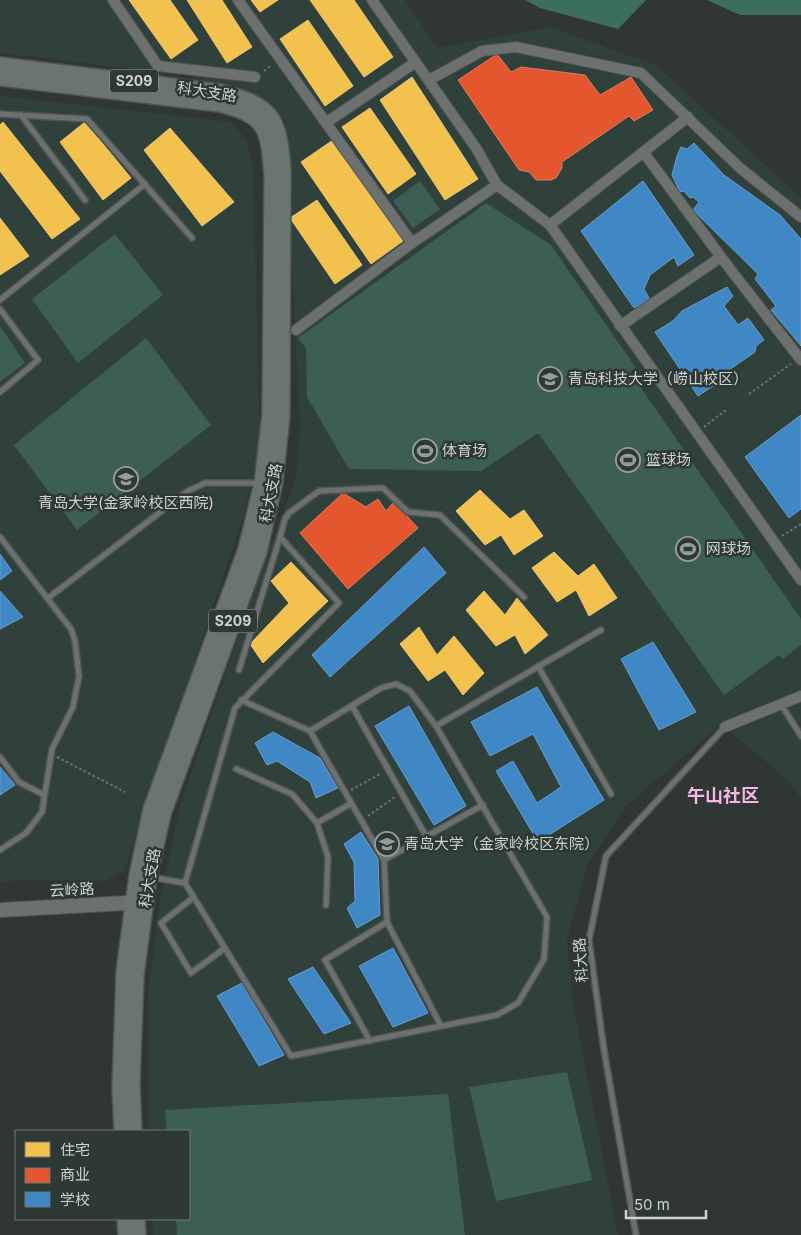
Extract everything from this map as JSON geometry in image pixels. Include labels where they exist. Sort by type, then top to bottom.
[{"type":"main road","name":"科大支路","points":[[0,65],[221,92],[246,98],[264,109],[276,125],[281,136],[283,178],[282,415],[269,482],[151,809],[139,902],[124,971],[120,1089],[122,1130]]},
{"type":"main road","name":"科大支路","points":[[0,78],[219,104],[238,109],[254,117],[265,131],[269,140],[272,186],[269,482]]},
{"type":"main road","name":"科大支路","points":[[134,1130],[132,1085],[139,902]]},
{"type":"main road","points":[[125,1220],[126,1235]]},
{"type":"main road","points":[[137,1220],[138,1235]]},
{"type":"street","points":[[114,0],[158,66],[255,77]]},
{"type":"street","points":[[238,0],[412,243]]},
{"type":"street","points":[[372,0],[476,148],[497,185],[550,225],[801,580]]},
{"type":"street","points":[[428,80],[482,51],[516,47],[641,73],[740,168],[801,217]]},
{"type":"street","points":[[327,122],[416,62]]},
{"type":"street","points":[[550,225],[688,118]]},
{"type":"street","points":[[644,153],[721,257],[800,358]]},
{"type":"street","points":[[296,330],[412,243],[497,185]]},
{"type":"street","points":[[620,326],[721,257]]},
{"type":"street","points":[[725,727],[801,696]]},
{"type":"street","name":"云岭路","points":[[0,910],[139,902]]},
{"type":"lane","points":[[0,114],[87,119],[192,238]]},
{"type":"lane","points":[[21,115],[84,200]]},
{"type":"lane","points":[[0,300],[145,184]]},
{"type":"lane","points":[[0,309],[38,360],[0,392]]},
{"type":"lane","points":[[48,598],[188,491],[205,483],[269,482]]},
{"type":"lane","points":[[240,670],[285,519],[289,513],[319,491],[384,488],[408,512],[440,515],[524,597]]},
{"type":"lane","points":[[0,536],[71,629],[75,641],[79,676],[73,707],[51,753],[42,812],[26,833],[0,850]]},
{"type":"lane","points":[[280,537],[339,603],[235,708],[186,882],[291,1056],[497,1015],[518,1002],[544,959],[547,917],[436,726],[410,691],[396,684],[381,688],[310,731]]},
{"type":"lane","points":[[436,726],[601,630]]},
{"type":"lane","points":[[538,666],[611,794]]},
{"type":"lane","points":[[242,700],[310,731],[344,794],[384,860],[387,922],[441,1026]]},
{"type":"lane","points":[[781,704],[801,736]]},
{"type":"lane","points":[[352,706],[426,836]]},
{"type":"lane","name":"科大路","points":[[636,1235],[604,1050],[588,940],[606,856],[725,727]]},
{"type":"lane","points":[[0,757],[19,782],[44,795]]},
{"type":"lane","points":[[236,769],[292,794],[317,823],[328,857],[326,905]]},
{"type":"lane","points":[[317,823],[350,804]]},
{"type":"lane","points":[[384,860],[482,805]]},
{"type":"lane","points":[[143,876],[186,882]]},
{"type":"lane","points":[[194,897],[161,923],[191,973],[226,948]]},
{"type":"lane","points":[[370,1040],[325,960],[387,922]]},
{"type":"path","points":[[255,77],[280,59]]},
{"type":"path","points":[[749,394],[800,358]]},
{"type":"path","points":[[696,432],[726,410]]},
{"type":"path","points":[[774,541],[801,524]]},
{"type":"path","points":[[51,753],[125,792]]},
{"type":"path","points":[[344,794],[389,770]]},
{"type":"path","points":[[360,821],[402,793]]},
{"type":"shaded area","points":[[0,0],[405,0],[437,48],[551,27],[657,66],[801,198],[801,798],[790,782],[725,727],[724,722],[626,806],[587,866],[567,939],[573,1003],[618,1235],[153,1235],[152,1220],[190,1220],[190,1130],[148,1130],[148,996],[160,900],[180,806],[261,571],[296,478],[300,427],[285,120],[260,97],[185,75],[0,53]]},
{"type":"shaded area","name":"青岛大学(金家岭校区西院)","points":[[0,96],[223,121],[233,124],[246,139],[253,166],[260,443],[244,515],[124,871],[105,881],[23,880],[0,882]]},
{"type":"green space","points":[[525,0],[646,0],[618,29],[540,8]]},
{"type":"green space","points":[[707,0],[801,0],[801,15],[740,15]]},
{"type":"green space","points":[[420,181],[440,209],[413,228],[393,201]]},
{"type":"green space","name":"体育场","points":[[486,203],[551,245],[636,368],[630,372],[801,619],[801,645],[783,659],[779,655],[724,695],[538,433],[481,471],[349,469],[307,397],[306,348],[298,338]]},
{"type":"green space","points":[[115,234],[163,295],[78,363],[32,299]]},
{"type":"green space","points":[[0,326],[25,363],[0,382]]},
{"type":"green space","points":[[146,338],[211,425],[77,530],[14,445]]},
{"type":"green space","points":[[567,1072],[592,1180],[496,1201],[469,1087]]},
{"type":"green space","points":[[448,1094],[465,1235],[177,1235],[176,1220],[190,1220],[190,1130],[167,1130],[165,1110]]},
{"type":"building: 住宅","points":[[129,0],[170,0],[198,40],[171,59]]},
{"type":"building: 住宅","points":[[187,0],[222,0],[252,47],[227,63]]},
{"type":"building: 住宅","points":[[251,0],[278,0],[260,12]]},
{"type":"building: 住宅","points":[[310,0],[354,0],[393,57],[364,77]]},
{"type":"building: 住宅","points":[[308,20],[353,86],[325,106],[280,39]]},
{"type":"building: 住宅","points":[[412,77],[478,179],[445,200],[380,100]]},
{"type":"building: 住宅","points":[[370,108],[416,174],[388,194],[342,127]]},
{"type":"building: 住宅","points":[[3,122],[80,219],[52,239],[0,171],[0,125]]},
{"type":"building: 住宅","points":[[85,122],[131,178],[103,200],[60,142]]},
{"type":"building: 住宅","points":[[170,128],[234,202],[202,226],[144,150]]},
{"type":"building: 住宅","points":[[333,140],[403,241],[371,264],[301,162]]},
{"type":"building: 住宅","points":[[317,200],[362,265],[335,284],[290,218]]},
{"type":"building: 住宅","points":[[0,218],[29,256],[0,275]]},
{"type":"building: 住宅","points":[[480,490],[510,519],[524,510],[543,536],[514,555],[501,535],[485,545],[456,511]]},
{"type":"building: 住宅","points":[[554,552],[578,576],[594,564],[617,598],[589,616],[576,590],[557,602],[532,568]]},
{"type":"building: 住宅","points":[[291,562],[328,601],[263,663],[250,644],[289,603],[271,581]]},
{"type":"building: 住宅","points":[[484,591],[505,615],[517,598],[548,635],[525,654],[515,635],[496,646],[466,610]]},
{"type":"building: 住宅","points":[[419,627],[437,655],[454,636],[484,673],[463,695],[445,670],[428,681],[400,644]]},
{"type":"building: 商业","points":[[497,54],[511,72],[521,67],[585,75],[600,95],[631,77],[653,110],[634,121],[629,116],[562,162],[562,168],[556,178],[536,180],[529,172],[519,170],[458,80]]},
{"type":"building: 商业","points":[[343,493],[366,507],[378,499],[386,511],[394,502],[418,528],[348,589],[300,533]]},
{"type":"building: 学校","points":[[694,143],[724,175],[780,215],[801,239],[801,346],[771,310],[776,306],[755,279],[758,274],[693,210],[699,202],[693,197],[690,198],[684,191],[680,192],[672,175],[677,156],[681,147],[687,149]]},
{"type":"building: 学校","points":[[643,181],[694,255],[678,266],[674,257],[650,275],[644,289],[650,300],[634,308],[581,231]]},
{"type":"building: 学校","points":[[727,287],[733,296],[724,306],[738,325],[748,318],[764,340],[756,346],[755,352],[713,381],[716,384],[698,396],[655,332],[673,321],[682,311]]},
{"type":"building: 学校","points":[[801,415],[801,509],[789,518],[745,457]]},
{"type":"building: 学校","points":[[424,547],[446,573],[330,677],[312,655]]},
{"type":"building: 学校","points":[[0,554],[12,571],[0,580]]},
{"type":"building: 学校","points":[[0,591],[23,617],[0,629]]},
{"type":"building: 学校","points":[[653,642],[696,712],[659,730],[621,659]]},
{"type":"building: 学校","points":[[537,687],[604,800],[538,842],[496,771],[513,761],[537,803],[561,787],[533,734],[490,756],[471,722]]},
{"type":"building: 学校","points":[[409,706],[466,806],[434,825],[375,726]]},
{"type":"building: 学校","points":[[273,732],[320,758],[338,788],[316,798],[310,782],[277,761],[267,765],[255,743]]},
{"type":"building: 学校","points":[[0,767],[15,785],[0,795]]},
{"type":"building: 学校","points":[[361,832],[378,859],[380,915],[357,928],[347,908],[355,901],[354,862],[344,844]]},
{"type":"building: 学校","points":[[393,948],[428,1013],[393,1027],[359,966]]},
{"type":"building: 学校","points":[[313,967],[351,1023],[324,1034],[288,979]]},
{"type":"building: 学校","points":[[242,983],[284,1055],[259,1066],[217,996]]},
{"type":"place","name":"青岛科技大学（崂山校区）","points":[[550,379]]},
{"type":"place","name":"体育场","points":[[425,451]]},
{"type":"place","name":"篮球场","points":[[628,460]]},
{"type":"place","name":"青岛大学(金家岭校区西院)","points":[[126,479]]},
{"type":"place","name":"网球场","points":[[688,549]]},
{"type":"place","name":"青岛大学（金家岭校区东院）","points":[[387,844]]},
{"type":"district","name":"午山社区","points":[[723,796]]}]
